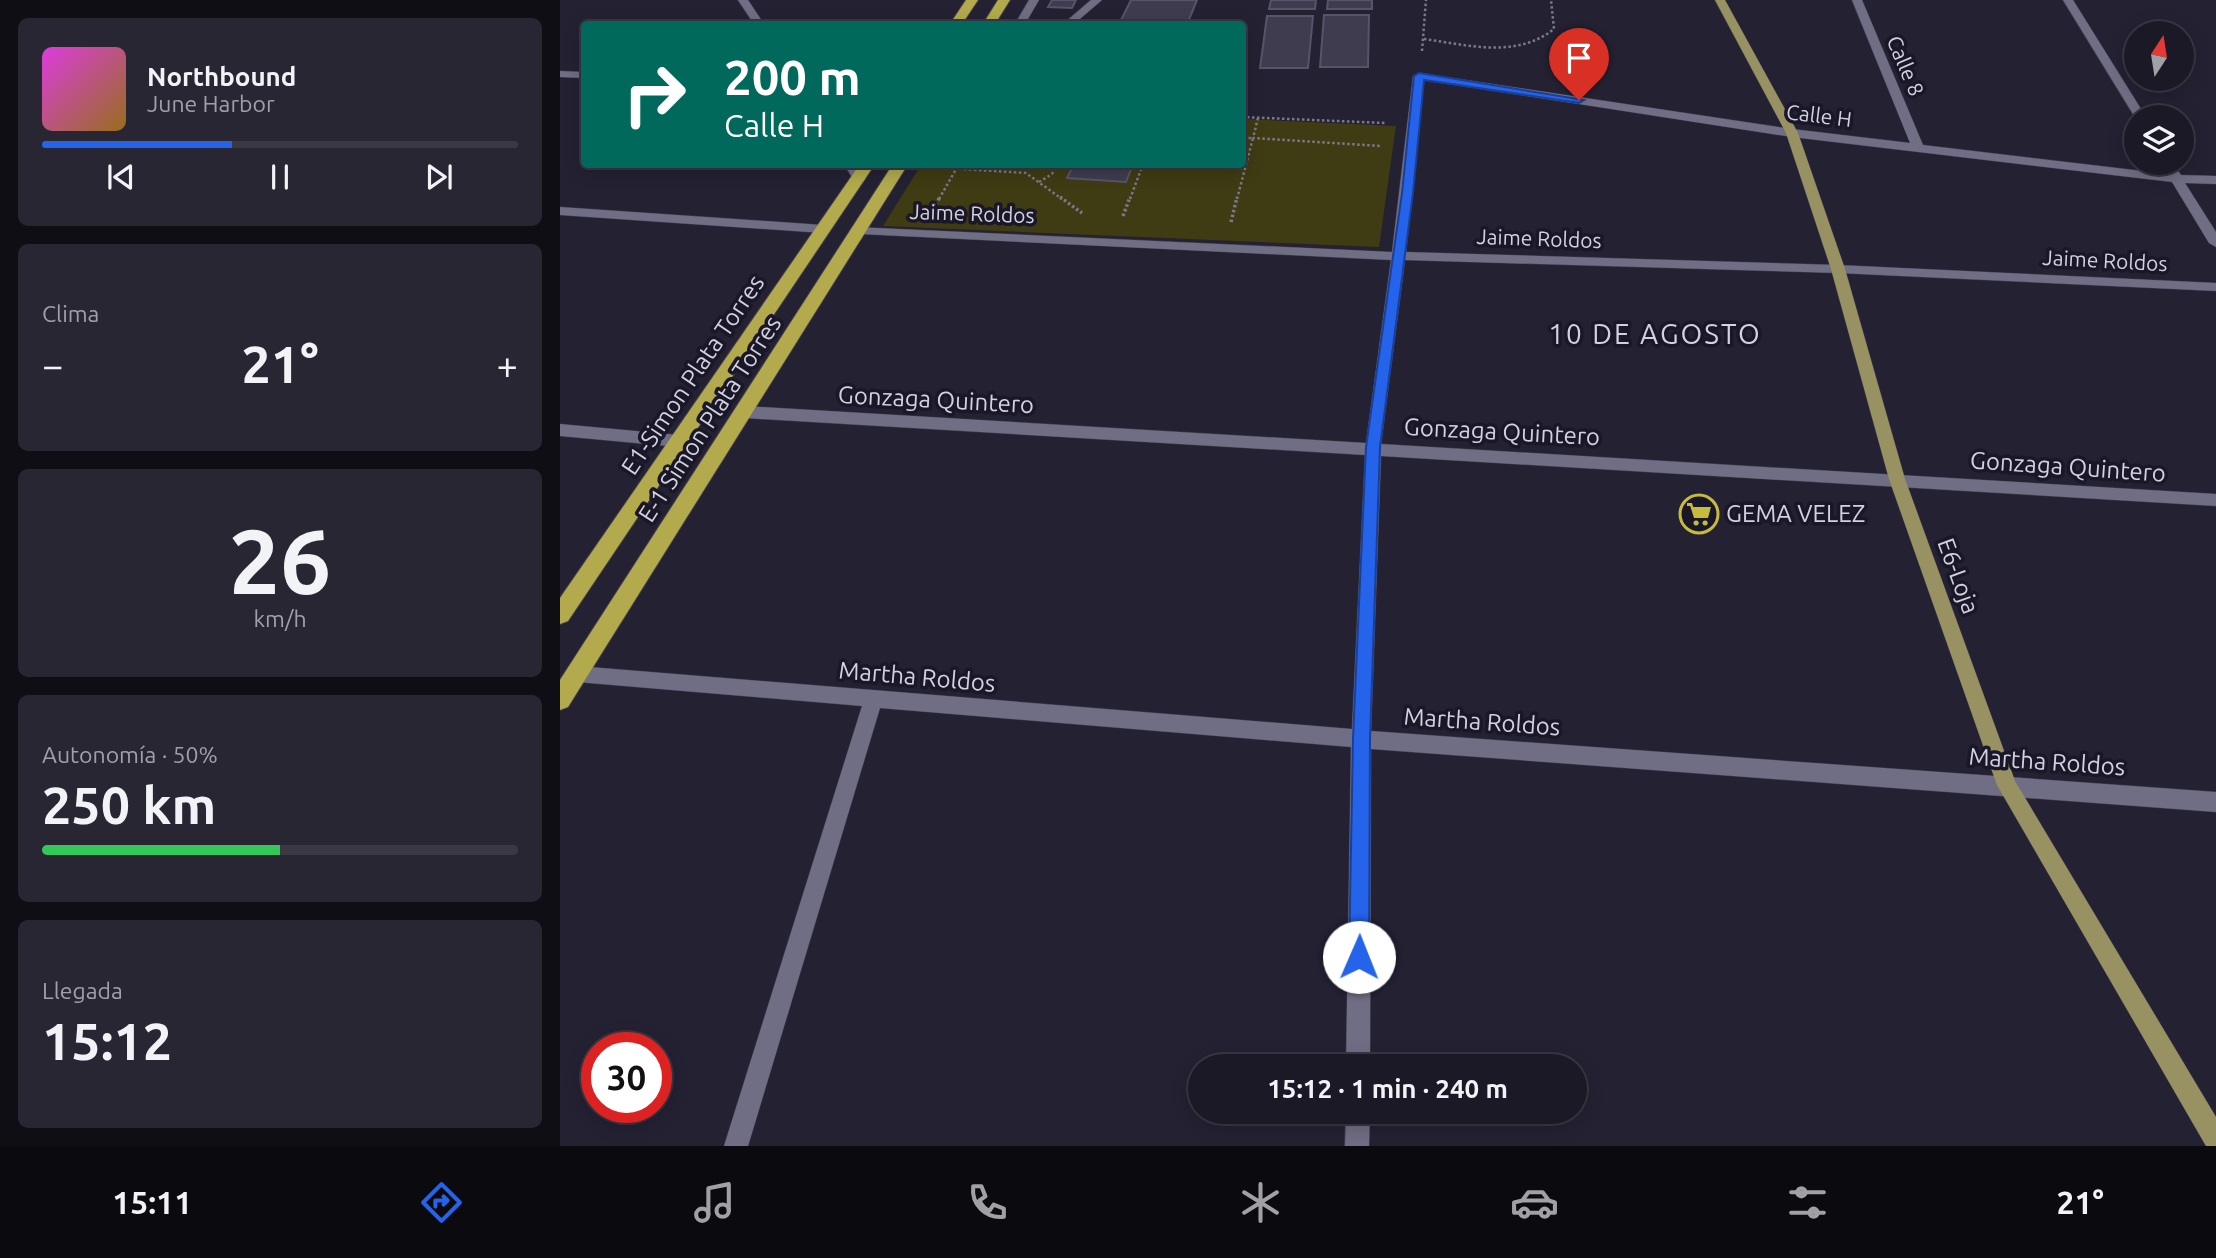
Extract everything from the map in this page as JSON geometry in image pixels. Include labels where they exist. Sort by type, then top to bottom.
[{"type":"highway","points":[[958,21],[972,0]]},
{"type":"highway","points":[[991,21],[1004,0]]},
{"type":"highway","name":"E-1 Simon Plata Torres","points":[[560,700],[899,168]]},
{"type":"highway","name":"E1-Simon Plata Torres","points":[[560,615],[823,229],[859,169]]},
{"type":"main road","name":"E6-Loja","points":[[1720,0],[1792,133],[1838,269],[1897,479],[2007,785],[2216,1140]]},
{"type":"street","points":[[743,0],[757,21]]},
{"type":"street","points":[[1022,21],[1034,0]]},
{"type":"street","points":[[1072,21],[1097,0]]},
{"type":"street","name":"Calle 8","points":[[1857,0],[1918,148]]},
{"type":"street","points":[[2068,0],[2133,105]]},
{"type":"street","points":[[560,74],[581,75]]},
{"type":"street","points":[[1358,1054],[1362,739],[1373,447],[1419,76]]},
{"type":"street","name":"Calle H","points":[[1419,76],[1792,133],[2178,179],[2216,180]]},
{"type":"street","points":[[2175,175],[2216,243]]},
{"type":"street","points":[[560,211],[823,229]]},
{"type":"street","name":"Jaime Roldos","points":[[860,230],[1398,256],[1838,269],[2216,287]]},
{"type":"street","name":"Gonzaga Quintero","points":[[744,412],[1373,447],[2216,500]]},
{"type":"street","points":[[560,430],[679,441]]},
{"type":"street","name":"Martha Roldos","points":[[577,674],[1362,739],[2216,802]]},
{"type":"street","points":[[736,1146],[873,700]]},
{"type":"street","points":[[1357,1146],[1358,1124]]},
{"type":"path","points":[[1419,76],[1426,0]]},
{"type":"path","points":[[1424,39],[1507,48],[1521,46],[1537,41],[1554,29],[1551,0]]},
{"type":"path","points":[[1246,117],[1414,124]]},
{"type":"path","points":[[1246,166],[1258,118]]},
{"type":"path","points":[[1246,138],[1385,146],[1384,157]]},
{"type":"path","points":[[977,168],[1026,173],[1090,219],[1121,220],[1141,168]]},
{"type":"path","points":[[1039,182],[1052,174],[1055,168]]},
{"type":"path","points":[[1230,223],[1246,168]]},
{"type":"path","points":[[1082,240],[1090,219]]},
{"type":"shaded area","points":[[1246,119],[1396,126],[1379,247],[883,226],[919,168],[1246,168]]},
{"type":"building","points":[[1052,0],[1076,0],[1072,8],[1048,7]]},
{"type":"building","points":[[1131,0],[1197,0],[1188,21],[1120,21]]},
{"type":"building","points":[[1271,0],[1316,0],[1315,9],[1269,9]]},
{"type":"building","points":[[1328,0],[1372,0],[1372,9],[1327,9]]},
{"type":"building","points":[[1324,15],[1369,15],[1368,67],[1320,67]]},
{"type":"building","points":[[1267,16],[1313,16],[1308,68],[1260,68]]},
{"type":"building","points":[[1072,168],[1131,168],[1126,182],[1067,178]]},
{"type":"place","name":"GEMA VELEZ","points":[[1699,514]]},
{"type":"district","name":"10 DE AGOSTO","points":[[1655,334]]},
{"type":"route","points":[[1359,957],[1362,739],[1373,447],[1407,193],[1419,76],[1579,100]]}]
